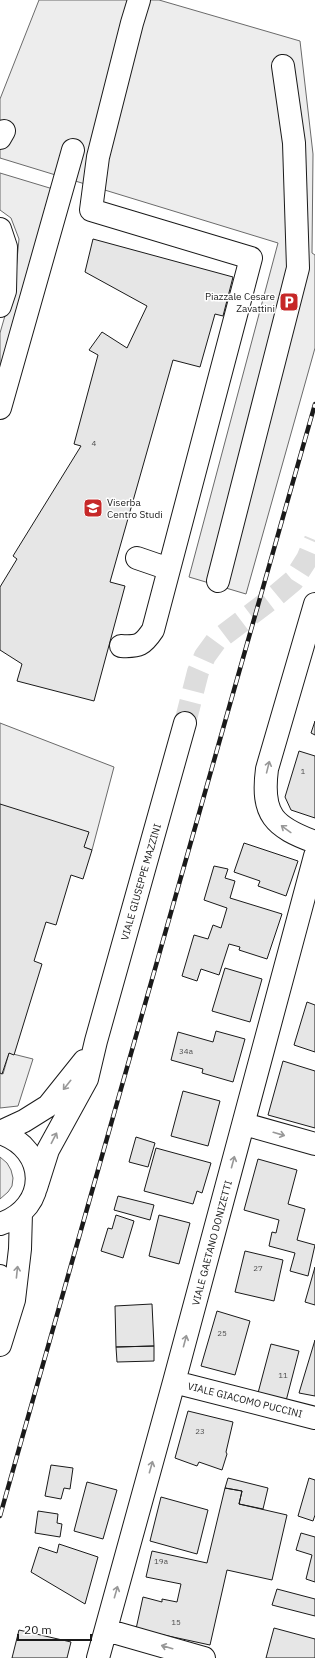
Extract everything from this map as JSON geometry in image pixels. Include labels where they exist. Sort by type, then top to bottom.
[{"type":"street","points":[[121,646],[136,647],[146,640],[153,630],[251,258],[91,210],[98,158],[139,0]]},
{"type":"street","points":[[218,581],[298,268],[294,143],[283,66]]},
{"type":"street","points":[[0,408],[73,150]]},
{"type":"street","points":[[0,229],[6,247],[4,291],[0,306]]},
{"type":"street","points":[[137,558],[169,569]]},
{"type":"street","points":[[315,604],[309,650],[267,770],[264,789],[266,806],[276,822],[293,834],[315,842]]},
{"type":"street","name":"VIALE GIUSEPPE MAZZINI","points":[[21,1213],[30,1202],[36,1188],[48,1150],[87,1079],[96,1041],[185,724]]},
{"type":"street","name":"VIALE GAETANO DONIZETTI","points":[[98,1658],[244,1124],[315,856]]},
{"type":"street","name":"VIALE GIUSEPPE MAZZINI","points":[[0,1132],[24,1121],[48,1106],[80,1068],[96,1041]]},
{"type":"street","points":[[244,1124],[315,1144]]},
{"type":"street","points":[[0,1132],[12,1137],[24,1146],[32,1159],[36,1173],[36,1188]]},
{"type":"street","points":[[0,1224],[21,1213]]},
{"type":"street","points":[[0,1345],[14,1300],[20,1249],[21,1213]]},
{"type":"street","points":[[0,1276],[4,1298],[6,1324]]},
{"type":"street","name":"VIALE GIACOMO PUCCINI","points":[[174,1382],[315,1418]]},
{"type":"street","points":[[106,1630],[204,1658]]},
{"type":"shaded area","name":"Piazzale Cesare Zavattini","points":[[39,0],[159,0],[300,41],[313,154],[312,253],[315,255],[315,348],[246,594],[189,577],[278,243],[0,158],[0,99]]},
{"type":"shaded area","points":[[0,173],[53,189],[0,380],[0,333],[15,281],[19,239],[11,218],[0,210]]},
{"type":"shaded area","points":[[0,723],[114,767],[92,850],[0,818]]},
{"type":"shaded area","points":[[9,1053],[33,1059],[18,1106],[0,1108],[0,1073],[3,1074]]},
{"type":"shaded area","points":[[0,1157],[7,1163],[13,1178],[12,1186],[0,1199]]},
{"type":"building","points":[[93,239],[233,277],[223,316],[215,314],[200,367],[173,360],[110,582],[125,586],[94,701],[17,681],[22,664],[0,650],[0,587],[17,559],[13,556],[81,446],[74,444],[98,355],[89,350],[102,332],[127,348],[147,306],[85,272]]},
{"type":"building","points":[[315,721],[315,735],[311,733]]},
{"type":"building","points":[[299,751],[315,756],[315,818],[291,810],[285,797]]},
{"type":"building","points":[[0,804],[89,832],[84,847],[92,850],[83,879],[71,875],[56,925],[46,922],[34,961],[42,964],[14,1055],[9,1053],[2,1074],[0,1073]]},
{"type":"building","points":[[244,843],[298,861],[286,896],[258,886],[260,881],[234,872]]},
{"type":"building","points":[[214,866],[228,869],[225,878],[235,881],[230,898],[282,914],[267,959],[239,950],[240,947],[229,944],[219,975],[201,969],[197,981],[182,976],[194,935],[208,939],[213,925],[221,928],[227,908],[204,900]]},
{"type":"building","points":[[225,968],[262,979],[250,1022],[212,1011]]},
{"type":"building","points":[[307,1002],[315,1005],[315,1052],[294,1045]]},
{"type":"building","points":[[216,1031],[245,1039],[233,1082],[202,1073],[203,1069],[171,1060],[178,1032],[213,1042]]},
{"type":"building","points":[[283,1061],[315,1071],[315,1128],[268,1115]]},
{"type":"building","points":[[183,1091],[220,1101],[208,1146],[171,1136]]},
{"type":"building","points":[[136,1137],[155,1143],[148,1167],[129,1162]]},
{"type":"building","points":[[156,1148],[211,1163],[202,1193],[197,1191],[193,1204],[144,1191]]},
{"type":"building","points":[[258,1159],[297,1170],[288,1204],[305,1209],[297,1240],[315,1245],[308,1276],[290,1271],[295,1253],[269,1246],[272,1232],[276,1233],[279,1220],[244,1210]]},
{"type":"building","points":[[118,1196],[154,1205],[150,1220],[114,1210]]},
{"type":"building","points":[[116,1215],[134,1221],[123,1258],[101,1251],[108,1228],[112,1229]]},
{"type":"building","points":[[159,1215],[190,1223],[179,1264],[149,1256]]},
{"type":"building","points":[[245,1251],[283,1260],[274,1301],[235,1292]]},
{"type":"building","points":[[315,1267],[315,1305],[305,1302]]},
{"type":"building","points":[[152,1304],[154,1346],[116,1347],[115,1306]]},
{"type":"building","points":[[217,1311],[250,1321],[235,1375],[201,1366]]},
{"type":"building","points":[[315,1340],[315,1396],[299,1393]]},
{"type":"building","points":[[271,1344],[299,1351],[286,1401],[258,1393]]},
{"type":"building","points":[[154,1346],[154,1361],[117,1362],[116,1347]]},
{"type":"building","points":[[188,1411],[233,1422],[226,1452],[227,1454],[222,1470],[199,1462],[197,1466],[175,1458]]},
{"type":"building","points":[[51,1465],[73,1468],[70,1489],[64,1488],[61,1499],[45,1496]]},
{"type":"building","points":[[228,1478],[268,1488],[263,1509],[239,1504],[242,1491],[225,1488]]},
{"type":"building","points":[[309,1478],[315,1480],[315,1515],[313,1521],[298,1516]]},
{"type":"building","points":[[87,1482],[117,1490],[103,1539],[74,1531]]},
{"type":"building","points":[[225,1488],[242,1491],[239,1504],[287,1515],[272,1580],[227,1570],[210,1645],[136,1629],[143,1597],[162,1602],[162,1599],[177,1602],[181,1584],[146,1577],[152,1551],[207,1563]]},
{"type":"building","points":[[161,1497],[208,1510],[197,1554],[150,1541]]},
{"type":"building","points":[[38,1511],[58,1514],[57,1523],[62,1524],[60,1537],[35,1533]]},
{"type":"building","points":[[301,1533],[315,1537],[315,1582],[306,1579],[312,1555],[296,1550]]},
{"type":"building","points":[[59,1544],[98,1557],[85,1604],[31,1572],[39,1547],[57,1553]]},
{"type":"building","points":[[277,1589],[315,1599],[315,1616],[272,1605]]},
{"type":"building","points":[[274,1628],[315,1639],[315,1658],[266,1658]]},
{"type":"building","points":[[19,1630],[71,1642],[67,1658],[12,1658]]},
{"type":"tunnel","points":[[185,723],[198,672],[205,656],[216,641],[293,581],[307,559],[315,540]]},
{"type":"railway","points":[[0,1516],[315,404]]},
{"type":"place","name":"Piazzale Cesare Zavattini","points":[[289,302]]},
{"type":"place","name":"Viserba Centro Studi","points":[[93,508]]}]
